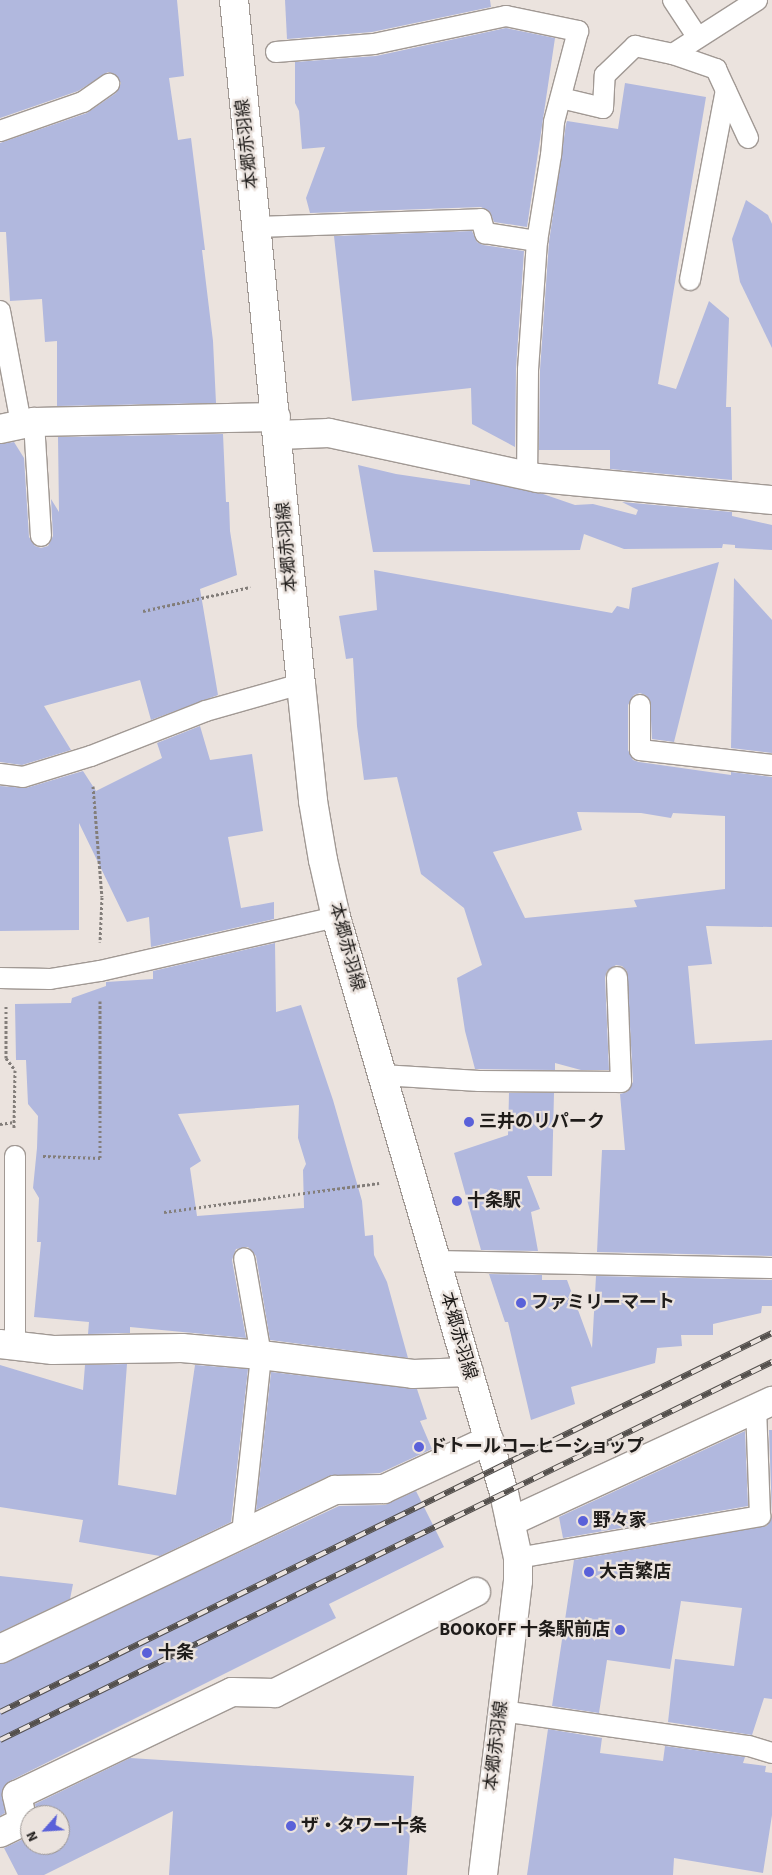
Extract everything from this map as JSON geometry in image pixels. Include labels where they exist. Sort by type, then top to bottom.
[{"type":"street","name":"本郷赤羽線","points":[[234,0],[314,801],[336,917],[470,1372],[518,1558],[518,1582],[483,1875]]},
{"type":"street","points":[[18,425],[277,426],[329,433],[527,475],[659,491],[772,500]]},
{"type":"street","points":[[7,1345],[53,1350],[182,1348],[261,1355],[413,1374],[470,1372]]},
{"type":"street","points":[[510,1522],[764,1405]]},
{"type":"street","points":[[0,1649],[335,1490],[384,1489],[488,1440]]},
{"type":"street","points":[[0,1833],[23,1822],[17,1794],[232,1692],[275,1693],[476,1592]]},
{"type":"lane","points":[[673,0],[698,38]]},
{"type":"lane","points":[[672,54],[758,0]]},
{"type":"lane","points":[[276,52],[374,44],[506,16],[578,30],[554,122],[551,155],[537,241],[528,370],[527,475]]},
{"type":"lane","points":[[560,98],[604,108],[604,75],[635,46],[672,54],[716,69],[748,138]]},
{"type":"lane","points":[[0,131],[83,102],[109,84]]},
{"type":"lane","points":[[690,280],[726,90]]},
{"type":"lane","points":[[256,228],[480,219],[485,234],[537,241]]},
{"type":"lane","points":[[0,311],[18,425],[41,536]]},
{"type":"lane","points":[[0,774],[23,777],[91,756],[206,711],[301,684]]},
{"type":"lane","points":[[640,705],[640,750],[772,765]]},
{"type":"lane","points":[[3,978],[50,979],[100,971],[336,917]]},
{"type":"lane","points":[[382,1075],[479,1081],[621,1082],[618,977]]},
{"type":"lane","points":[[7,1345],[14,1156]]},
{"type":"lane","points":[[242,1534],[261,1355],[244,1258]]},
{"type":"lane","points":[[436,1261],[772,1268]]},
{"type":"lane","points":[[518,1558],[760,1516],[764,1405]]},
{"type":"lane","points":[[502,1711],[749,1746],[772,1753]]},
{"type":"path","points":[[143,611],[250,587]]},
{"type":"path","points":[[3,978],[6,1058],[14,1070],[14,1156],[100,1158],[102,897],[91,756]]},
{"type":"path","points":[[0,1124],[14,1122]]},
{"type":"path","points":[[164,1212],[412,1178]]},
{"type":"building","points":[[0,0],[177,0],[184,76],[169,78],[178,140],[191,138],[205,250],[202,250],[213,341],[216,403],[57,406],[57,341],[45,342],[42,299],[10,301],[6,232],[0,232],[0,143],[87,113],[116,93],[121,83],[114,74],[108,72],[78,91],[0,118]]},
{"type":"building","points":[[285,0],[490,0],[491,7],[372,32],[287,39]]},
{"type":"building","points":[[506,28],[555,38],[527,227],[494,222],[490,212],[481,207],[310,213],[306,198],[325,147],[302,149],[299,111],[295,103],[295,62],[376,56]]},
{"type":"building","points":[[625,83],[706,97],[658,384],[676,389],[709,301],[729,318],[726,407],[731,407],[732,480],[610,469],[610,450],[539,450],[540,370],[549,242],[566,124],[567,121],[618,129]]},
{"type":"building","points":[[746,200],[768,215],[772,224],[772,348],[740,282],[732,239]]},
{"type":"building","points":[[472,231],[477,242],[483,245],[524,251],[516,369],[515,447],[472,424],[471,388],[352,401],[334,236]]},
{"type":"building","points":[[223,434],[226,502],[229,502],[230,531],[237,575],[200,589],[218,695],[151,720],[140,680],[44,706],[71,750],[22,765],[0,762],[0,444],[14,442],[24,458],[29,537],[35,546],[41,548],[48,546],[53,536],[51,499],[59,512],[58,437]]},
{"type":"building","points":[[358,465],[396,474],[470,485],[470,479],[543,494],[575,505],[593,504],[636,515],[638,510],[622,502],[732,512],[732,516],[772,525],[772,550],[735,548],[735,545],[723,544],[722,548],[624,549],[584,534],[580,550],[373,552]]},
{"type":"building","points":[[719,562],[674,742],[652,739],[650,700],[640,693],[634,695],[628,705],[628,750],[633,760],[731,775],[731,772],[772,777],[772,927],[706,926],[712,964],[688,966],[695,1044],[772,1040],[772,1256],[597,1252],[602,1150],[625,1150],[620,1094],[627,1092],[633,1082],[627,971],[622,966],[616,965],[607,971],[605,977],[609,1070],[581,1070],[555,1063],[555,1070],[475,1069],[465,1031],[457,978],[482,965],[464,908],[421,874],[397,777],[364,780],[357,726],[353,658],[346,659],[339,616],[377,610],[374,570],[612,613],[617,606],[629,609],[632,588]],"holes":[[[577,812],[641,813],[671,818],[673,813],[725,816],[725,889],[634,900],[637,907],[525,918],[493,852],[582,830]]]},
{"type":"building","points":[[734,578],[772,620],[772,753],[731,748]]},
{"type":"building","points":[[200,726],[210,760],[252,754],[263,831],[228,837],[241,908],[274,902],[274,919],[151,947],[149,917],[127,922],[79,823],[79,930],[0,931],[0,786],[26,788],[83,771],[96,791],[162,758],[157,743]]},
{"type":"building","points":[[275,943],[276,1012],[301,1005],[333,1100],[362,1201],[365,1236],[373,1235],[374,1255],[387,1282],[408,1358],[270,1340],[256,1256],[248,1247],[236,1249],[232,1260],[246,1338],[130,1327],[130,1333],[88,1334],[89,1322],[34,1317],[41,1242],[37,1242],[39,1198],[33,1188],[38,1116],[28,1104],[26,1060],[16,1060],[15,1004],[71,1003],[72,998],[106,986],[106,982],[153,979],[153,971]],"holes":[[[299,1105],[298,1138],[306,1164],[303,1170],[304,1208],[197,1216],[190,1168],[201,1161],[178,1114]]]},
{"type":"building","points":[[509,1093],[554,1093],[552,1176],[527,1176],[540,1209],[531,1212],[538,1251],[481,1250],[454,1153],[508,1135]]},
{"type":"building","points":[[489,1274],[542,1275],[542,1280],[567,1280],[592,1348],[596,1276],[772,1280],[772,1306],[762,1306],[761,1313],[713,1324],[713,1335],[681,1335],[682,1346],[657,1348],[655,1363],[571,1387],[575,1404],[531,1420],[508,1322],[505,1322]]},
{"type":"building","points":[[127,1364],[118,1485],[176,1495],[195,1365],[248,1369],[231,1522],[160,1556],[79,1542],[83,1520],[0,1507],[0,1365],[83,1390],[85,1365]]},
{"type":"building","points":[[271,1372],[417,1389],[427,1419],[420,1421],[432,1449],[380,1473],[329,1476],[256,1510]]},
{"type":"building","points":[[769,1430],[772,1430],[772,1516]]},
{"type":"building","points":[[745,1431],[748,1506],[563,1538],[559,1517]]},
{"type":"building","points":[[416,1491],[444,1547],[329,1604],[336,1618],[10,1781],[2,1791],[5,1813],[0,1816],[0,1664],[339,1506],[385,1505]]},
{"type":"building","points":[[772,1516],[772,1699],[764,1698],[752,1735],[668,1722],[675,1659],[734,1666],[742,1608],[681,1601],[670,1669],[607,1660],[599,1713],[552,1706],[574,1560],[767,1526]]},
{"type":"building","points":[[0,1576],[73,1584],[70,1599],[0,1632]]},
{"type":"building","points":[[548,1729],[602,1738],[600,1753],[663,1761],[665,1746],[745,1757],[743,1763],[766,1766],[765,1772],[772,1773],[772,1815],[763,1873],[674,1858],[673,1875],[527,1875]]},
{"type":"building","name":"ザ・タワー十条","points":[[130,1758],[414,1776],[407,1875],[169,1875],[173,1811],[44,1875],[18,1875],[4,1848],[20,1841],[20,1855],[70,1855],[70,1805],[35,1804]]},
{"type":"railway","points":[[0,1712],[772,1333]]},
{"type":"railway","points":[[0,1740],[772,1362]]},
{"type":"place","name":"三井のリパーク","points":[[469,1122]]},
{"type":"place","name":"十条駅","points":[[457,1201]]},
{"type":"place","name":"ファミリーマート","points":[[521,1303]]},
{"type":"place","name":"ドトールコーヒーショップ","points":[[419,1447]]},
{"type":"place","name":"野々家","points":[[583,1521]]},
{"type":"place","name":"大吉繁店","points":[[589,1572]]},
{"type":"place","name":"BOOKOFF 十条駅前店","points":[[620,1630]]},
{"type":"place","name":"十条","points":[[147,1653]]},
{"type":"place","name":"ザ・タワー十条","points":[[291,1826]]}]
